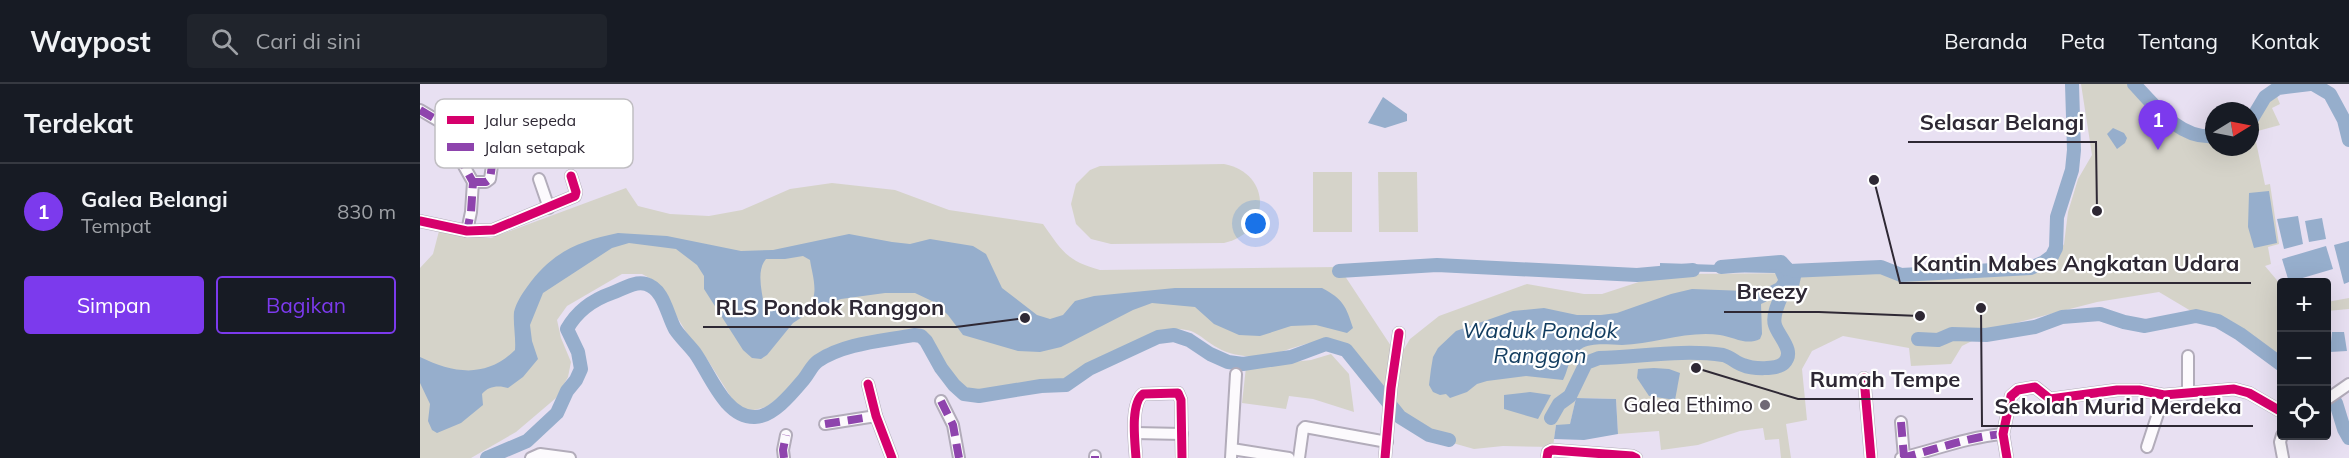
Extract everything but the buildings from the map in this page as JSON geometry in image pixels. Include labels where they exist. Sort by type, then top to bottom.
[{"type":"street","points":[[420,110],[435,119]]},
{"type":"street","points":[[465,168],[473,182],[467,231]]},
{"type":"street","points":[[473,182],[486,182],[490,179],[491,168]]},
{"type":"street","points":[[420,221],[467,231],[494,230],[575,196],[571,176]]},
{"type":"street","points":[[539,179],[549,208]]},
{"type":"street","points":[[1385,458],[1390,398],[1400,333]]},
{"type":"street","points":[[2188,356],[2188,394]]},
{"type":"street","points":[[1236,374],[1232,454],[1289,458]]},
{"type":"street","points":[[1864,378],[1871,458]]},
{"type":"street","points":[[868,384],[876,416],[892,458]]},
{"type":"street","points":[[2331,397],[2349,384]]},
{"type":"street","points":[[2007,458],[2003,434],[2011,396],[2018,390],[2035,387],[2050,399],[2126,390],[2164,395],[2240,390],[2277,409]]},
{"type":"street","points":[[1136,458],[1136,402],[1140,396],[1178,393],[1181,400],[1182,458]]},
{"type":"street","points":[[2147,447],[2164,395]]},
{"type":"street","points":[[941,400],[953,425],[959,458]]},
{"type":"street","points":[[825,424],[876,416]]},
{"type":"street","points":[[1900,422],[1902,458],[1943,452],[1965,439],[2003,434]]},
{"type":"street","points":[[1299,458],[1305,427],[1387,442]]},
{"type":"street","points":[[1135,433],[1182,434]]},
{"type":"street","points":[[784,458],[786,435]]},
{"type":"street","points":[[2281,440],[2283,458]]},
{"type":"street","points":[[1547,458],[1548,452],[1552,450],[1636,458]]},
{"type":"street","points":[[531,458],[540,454],[570,458]]},
{"type":"shaded area","points":[[2081,84],[2127,84],[2154,115],[2175,132],[2205,140],[2205,156],[2259,156],[2265,185],[2270,184],[2279,244],[2268,247],[2271,264],[2265,266],[2277,280],[2277,353],[2231,321],[2196,314],[2159,292],[2097,302],[2000,327],[1962,346],[1951,364],[1911,366],[1909,348],[1843,336],[1812,351],[1802,369],[1807,420],[1786,424],[1791,458],[1781,458],[1779,439],[1765,440],[1763,428],[1740,431],[1698,445],[1661,450],[1659,431],[1618,434],[1616,399],[1576,398],[1570,425],[1556,425],[1553,447],[1503,446],[1474,449],[1449,442],[1450,436],[1425,430],[1403,416],[1346,347],[1322,341],[1253,357],[1226,352],[1191,331],[1177,329],[1144,337],[1127,345],[1067,381],[1037,382],[979,393],[966,390],[937,356],[923,333],[913,332],[827,348],[813,358],[782,395],[766,407],[754,410],[743,409],[734,402],[707,359],[688,335],[655,281],[642,274],[622,274],[567,306],[557,320],[561,338],[571,362],[568,377],[556,398],[516,432],[471,458],[420,458],[420,268],[433,254],[439,231],[491,238],[626,188],[638,206],[670,214],[709,216],[742,210],[790,189],[832,183],[895,190],[949,210],[1043,224],[1072,259],[1100,270],[1339,267],[1391,346],[1404,349],[1410,339],[1439,316],[1527,284],[1584,294],[1602,294],[1651,278],[1673,274],[1802,273],[1825,269],[2034,270],[2056,259],[2064,244],[2068,212],[2078,179],[2092,155]]},
{"type":"shaded area","points":[[2276,94],[2280,104],[2272,108],[2280,125],[2259,131],[2259,115]]},
{"type":"shaded area","points":[[1224,164],[1240,170],[1251,179],[1258,190],[1260,203],[1258,216],[1251,227],[1240,237],[1224,243],[1111,244],[1091,239],[1076,224],[1071,204],[1076,184],[1090,170],[1100,166]]},
{"type":"shaded area","points":[[1313,172],[1352,172],[1352,232],[1313,232]]},
{"type":"shaded area","points":[[1378,172],[1417,172],[1418,232],[1379,232]]},
{"type":"shaded area","points":[[2349,298],[2349,309],[2331,311],[2331,301]]},
{"type":"shaded area","points":[[1331,354],[1349,374],[1354,412],[1313,399],[1289,396],[1286,409],[1242,403],[1246,367],[1311,360]]},
{"type":"water","points":[[1383,97],[1407,114],[1407,121],[1385,128],[1368,123]]},
{"type":"water","points":[[2113,128],[2124,133],[2127,138],[2125,143],[2117,149],[2107,134]]},
{"type":"water","points":[[2269,191],[2277,243],[2254,248],[2248,227],[2249,193]]},
{"type":"water","points":[[2298,216],[2303,244],[2284,249],[2277,219]]},
{"type":"water","points":[[2322,218],[2326,239],[2309,242],[2305,221]]},
{"type":"water","points":[[618,233],[667,236],[741,251],[773,250],[849,234],[910,244],[930,239],[973,246],[986,254],[1002,288],[1037,315],[1050,319],[1063,315],[1075,301],[1094,296],[1175,288],[1322,288],[1343,304],[1353,328],[1347,333],[1316,325],[1291,326],[1260,336],[1239,335],[1214,324],[1195,307],[1152,303],[1133,310],[1061,347],[1040,352],[1018,351],[963,335],[948,315],[934,302],[915,293],[885,293],[841,299],[816,308],[793,323],[767,355],[761,359],[752,358],[743,350],[704,289],[704,276],[697,265],[676,249],[629,243],[612,248],[543,293],[530,325],[538,359],[523,377],[508,388],[494,387],[484,391],[483,405],[461,423],[437,433],[432,430],[428,421],[430,404],[420,383],[420,357],[457,369],[481,369],[493,366],[515,350],[514,312],[523,293],[536,275],[566,250],[590,240]],"holes":[[[803,256],[810,260],[814,291],[812,302],[808,306],[767,309],[764,306],[761,281],[761,269],[766,259]]]},
{"type":"water","points":[[2349,241],[2349,282],[2344,284],[2334,245]]},
{"type":"water","points":[[2326,246],[2333,269],[2303,278],[2288,278],[2282,259]]},
{"type":"water","name":"Waduk Pondok Ranggon","points":[[1660,263],[1781,267],[1825,265],[1825,269],[1802,273],[1799,286],[1784,300],[1778,296],[1761,304],[1762,334],[1760,339],[1755,341],[1696,334],[1634,344],[1595,345],[1585,347],[1574,355],[1563,380],[1526,376],[1487,381],[1450,398],[1446,394],[1440,395],[1433,392],[1429,385],[1433,357],[1438,348],[1456,331],[1513,311],[1544,308],[1577,315],[1601,315],[1617,313],[1692,289],[1746,291],[1752,295],[1778,280],[1775,273],[1660,271]]},
{"type":"water","points":[[2332,332],[2344,332],[2347,351],[2331,352]]},
{"type":"water","points":[[1638,369],[1669,369],[1680,373],[1675,400],[1649,396],[1637,378]]},
{"type":"water","points":[[1530,392],[1551,395],[1538,419],[1504,409],[1504,395]]},
{"type":"water","points":[[1576,398],[1616,399],[1618,434],[1584,440],[1554,439],[1556,425],[1570,424]]},
{"type":"waterway","points":[[1721,267],[1781,262],[1789,271],[1881,267],[1901,275],[2031,268],[2044,262],[2052,256],[2056,248],[2057,217],[2072,170],[2074,150],[2072,84]]},
{"type":"waterway","points":[[2134,84],[2159,111],[2179,127],[2190,133],[2205,136]]},
{"type":"waterway","points":[[2259,107],[2265,97],[2278,88],[2310,84]]},
{"type":"waterway","points":[[2313,84],[2330,94],[2344,120],[2349,140]]},
{"type":"waterway","points":[[1339,271],[1437,265],[1637,275],[1693,270]]},
{"type":"waterway","points":[[1551,418],[1559,404],[1570,396],[1586,363],[1599,358],[1708,353],[1723,355],[1740,364],[1752,367],[1770,368],[1781,365],[1788,354],[1774,320],[1787,282]]},
{"type":"waterway","points":[[487,458],[527,441],[557,413],[581,369],[578,352],[567,329],[575,317],[598,299],[642,283],[657,291],[675,329],[695,353],[719,393],[727,403],[744,415],[755,417],[769,413],[782,403],[816,363],[829,355],[852,346],[877,341],[921,336],[954,385],[964,394],[979,396],[1041,386],[1066,385],[1089,369],[1158,337],[1174,335],[1189,340],[1210,354],[1228,362],[1243,364],[1291,357],[1326,344],[1346,350],[1400,417],[1429,435],[1449,440]]},
{"type":"waterway","points":[[1918,339],[1938,340],[1952,334],[1986,335],[2035,327],[2062,317],[2100,314],[2145,326],[2196,316],[2218,321],[2277,361]]},
{"type":"waterway","points":[[2336,403],[2349,438]]},
{"type":"marked path","points":[[420,110],[435,119]]},
{"type":"marked path","points":[[465,168],[473,182],[467,231]]},
{"type":"marked path","points":[[473,182],[486,182],[490,179],[492,168]]},
{"type":"marked path","points":[[941,401],[953,425],[959,458]]},
{"type":"marked path","points":[[825,424],[876,416]]},
{"type":"marked path","points":[[1901,422],[1904,457]]},
{"type":"marked path","points":[[1901,458],[1964,441],[2003,434]]},
{"type":"marked path","points":[[784,458],[786,435]]},
{"type":"cycle path","points":[[420,221],[467,231],[493,230],[575,196],[571,176]]},
{"type":"cycle path","points":[[1385,458],[1391,388],[1399,333]]},
{"type":"cycle path","points":[[1864,378],[1871,458]]},
{"type":"cycle path","points":[[868,384],[876,416],[892,458]]},
{"type":"cycle path","points":[[2007,458],[2003,434],[2011,396],[2018,390],[2035,387],[2050,399],[2117,390],[2139,390],[2164,395],[2234,389],[2249,393],[2277,409]]},
{"type":"cycle path","points":[[1136,458],[1134,424],[1139,399],[1143,394],[1178,393],[1181,400],[1182,458]]},
{"type":"cycle path","points":[[1547,458],[1548,452],[1552,450],[1636,458]]},
{"type":"place","name":"Galea Belangi","points":[[2158,150]]},
{"type":"place","name":"Kantin Mabes Angkatan Udara","points":[[1874,180]]},
{"type":"place","name":"Selasar Belangi","points":[[2097,211]]},
{"type":"place","name":"Sekolah Murid Merdeka","points":[[1981,308]]},
{"type":"place","name":"Breezy","points":[[1920,316]]},
{"type":"place","name":"RLS Pondok Ranggon","points":[[1025,318]]},
{"type":"place","name":"Rumah Tempe","points":[[1696,368]]},
{"type":"place","name":"Galea Ethimo","points":[[1765,405]]}]
